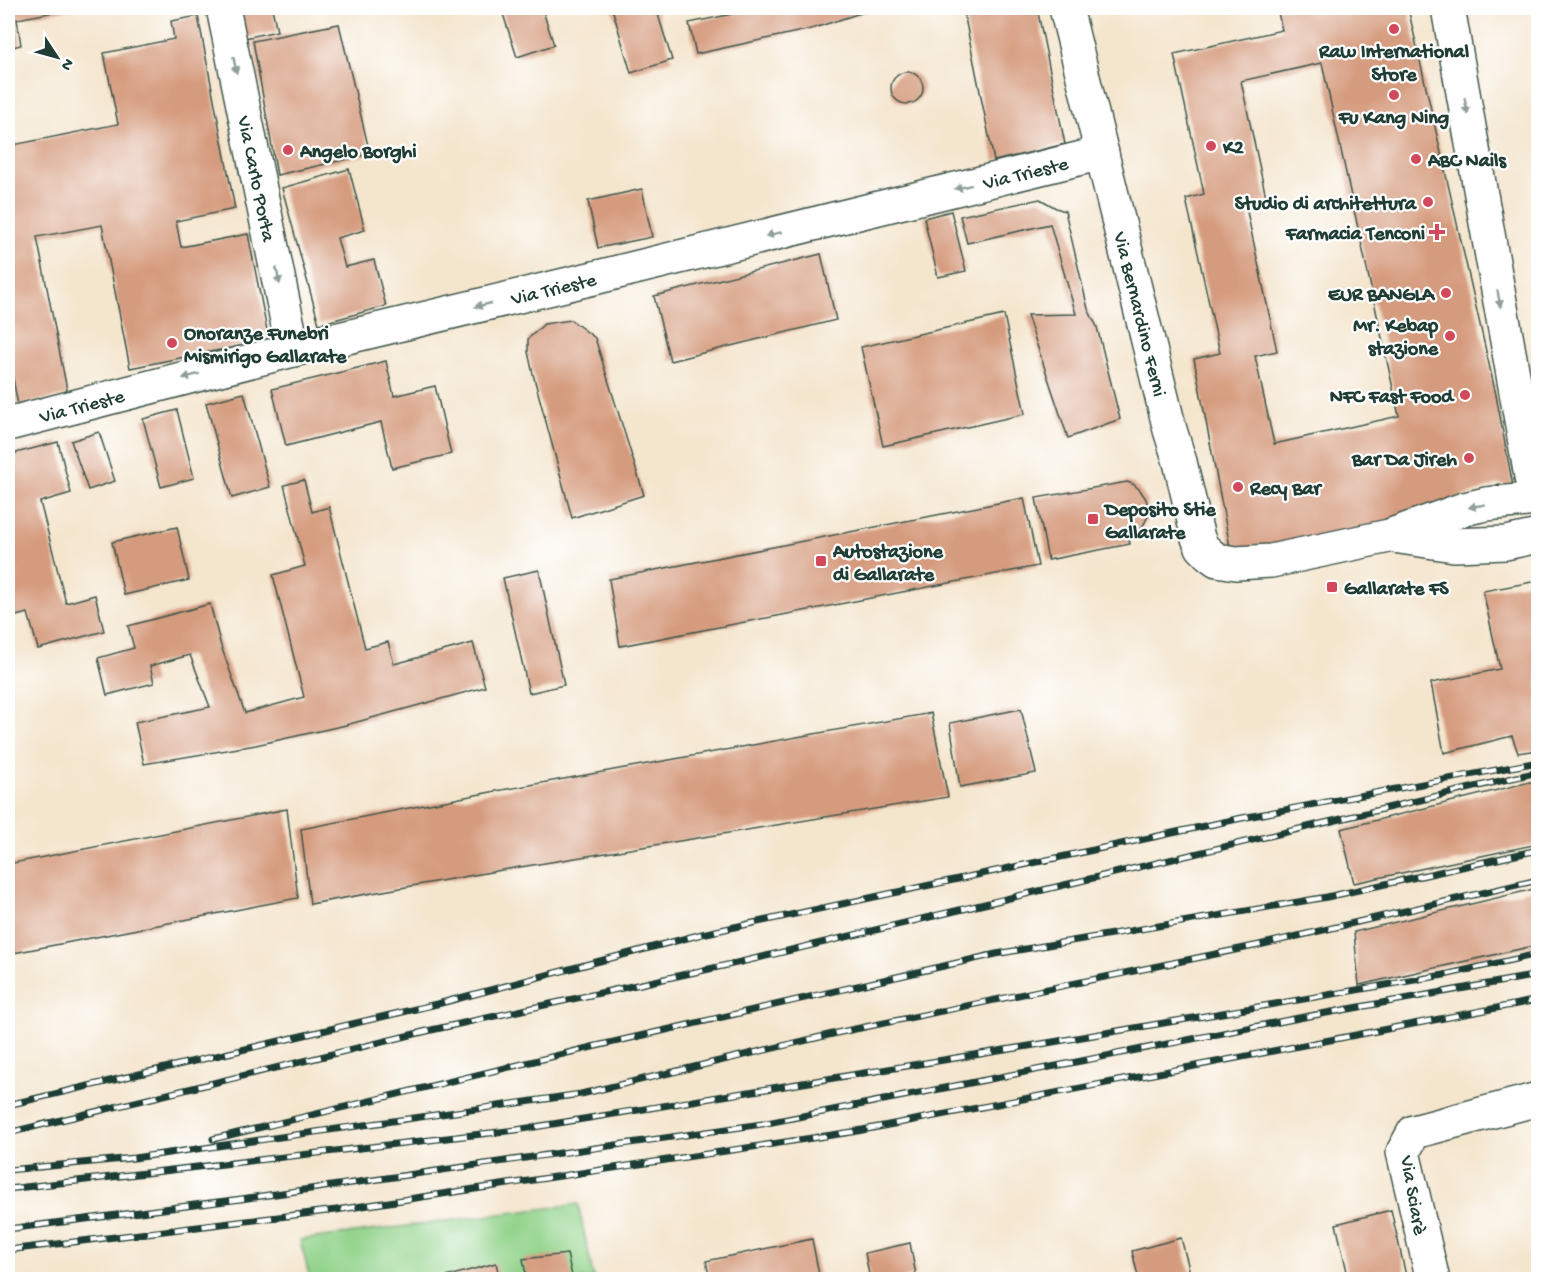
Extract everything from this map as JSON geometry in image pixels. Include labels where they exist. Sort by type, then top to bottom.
[{"type":"street","name":"Via Carlo Porta","points":[[223,8],[293,350]]},
{"type":"street","name":"Via Bernardino Ferni","points":[[1066,8],[1193,521],[1202,547],[1217,560],[1236,563],[1271,561],[1389,536]]},
{"type":"street","points":[[1389,536],[1464,509],[1486,504],[1537,499],[1448,8]]},
{"type":"street","name":"Via Trieste","points":[[8,424],[293,350],[598,278],[1102,153]]},
{"type":"street","points":[[1389,536],[1454,545],[1506,543],[1539,536]]},
{"type":"street","name":"Via Sciarè","points":[[1433,1280],[1403,1152],[1414,1132],[1539,1099]]},
{"type":"green space","points":[[578,1204],[594,1279],[310,1279],[300,1240]]},
{"type":"building","points":[[8,8],[71,9],[17,19],[21,45],[8,48]]},
{"type":"building","points":[[238,8],[272,8],[277,31],[245,38]]},
{"type":"building","points":[[501,8],[542,8],[554,45],[517,57]]},
{"type":"building","points":[[612,8],[656,8],[672,60],[631,73]]},
{"type":"building","points":[[761,8],[876,8],[811,29],[696,54],[689,23]]},
{"type":"building","points":[[963,8],[1037,8],[1065,144],[994,161]]},
{"type":"building","points":[[1277,8],[1408,8],[1496,395],[1513,487],[1499,484],[1387,523],[1232,557],[1194,359],[1220,353],[1186,199],[1204,194],[1174,54],[1282,30]],"holes":[[[1322,63],[1399,416],[1274,444],[1255,356],[1277,351],[1246,207],[1267,202],[1241,81]]]},
{"type":"building","points":[[198,16],[235,209],[176,221],[181,247],[248,234],[269,340],[130,368],[102,225],[37,237],[68,395],[18,405],[8,352],[8,146],[118,124],[104,53],[174,39],[171,21]]},
{"type":"building","points":[[339,24],[370,154],[277,175],[253,41]]},
{"type":"building","points":[[907,72],[918,77],[923,88],[918,99],[907,104],[896,99],[891,88],[896,77]]},
{"type":"building","points":[[349,169],[365,230],[337,238],[345,267],[374,260],[386,306],[319,324],[282,188]]},
{"type":"building","points":[[642,189],[652,237],[598,248],[588,201]]},
{"type":"building","points":[[1040,199],[1065,211],[1088,309],[1097,327],[1120,419],[1068,438],[1027,315],[1076,314],[1050,224],[967,243],[960,216]]},
{"type":"building","points":[[951,211],[966,271],[938,277],[924,218]]},
{"type":"building","points":[[821,254],[836,320],[670,361],[654,296]]},
{"type":"building","points":[[1004,315],[1025,414],[883,446],[861,347]]},
{"type":"building","points":[[571,320],[595,338],[644,495],[572,518],[528,352],[528,339],[544,324]]},
{"type":"building","points":[[386,361],[394,396],[435,386],[451,454],[392,468],[381,422],[286,446],[272,389]]},
{"type":"building","points":[[244,393],[270,487],[232,498],[206,403]]},
{"type":"building","points":[[177,410],[194,478],[161,487],[143,419]]},
{"type":"building","points":[[99,432],[115,481],[88,490],[71,441]]},
{"type":"building","points":[[58,442],[71,493],[40,502],[66,603],[95,595],[104,631],[38,649],[28,613],[8,618],[8,455]]},
{"type":"building","points":[[304,480],[312,512],[329,507],[365,648],[388,642],[394,664],[473,643],[485,687],[346,725],[256,745],[144,764],[135,722],[210,707],[190,655],[150,666],[154,683],[107,695],[98,658],[134,648],[128,626],[210,604],[221,646],[245,713],[304,697],[273,575],[305,566],[284,485]]},
{"type":"building","name":"Deposito Stie Gallarate","points":[[1127,482],[1140,490],[1148,507],[1148,516],[1142,528],[1138,530],[1135,526],[1126,528],[1130,544],[1048,560],[1036,498]]},
{"type":"building","points":[[1024,498],[1038,566],[620,646],[609,579]]},
{"type":"building","points":[[177,527],[189,580],[124,595],[112,542]]},
{"type":"building","points":[[539,570],[564,685],[529,693],[503,578]]},
{"type":"building","points":[[1538,581],[1538,750],[1518,753],[1512,736],[1444,753],[1431,683],[1500,669],[1483,591]]},
{"type":"building","points":[[1021,709],[1036,773],[960,787],[950,723]]},
{"type":"building","points":[[931,713],[948,797],[310,904],[301,829],[491,792]]},
{"type":"building","points":[[1538,780],[1538,844],[1354,883],[1341,829]]},
{"type":"building","points":[[287,809],[298,898],[8,954],[8,864]]},
{"type":"building","points":[[1538,888],[1538,945],[1359,985],[1354,932]]},
{"type":"building","points":[[1391,1210],[1407,1280],[1349,1280],[1336,1224]]},
{"type":"building","points":[[1181,1238],[1192,1280],[1139,1280],[1132,1251]]},
{"type":"building","points":[[812,1239],[820,1280],[710,1280],[706,1261]]},
{"type":"building","points":[[910,1243],[916,1275],[896,1280],[870,1280],[865,1253]]},
{"type":"building","points":[[567,1254],[573,1280],[527,1280],[523,1259]]},
{"type":"building","points":[[496,1263],[500,1280],[438,1280],[438,1279]]},
{"type":"building","points":[[1538,1275],[1538,1280],[1524,1280],[1524,1279]]},
{"type":"railway","points":[[8,1105],[441,1003],[702,934],[1242,818],[1538,762]]},
{"type":"railway","points":[[8,1133],[427,1031],[741,962],[1538,772]]},
{"type":"railway","points":[[213,1139],[592,1047],[996,954],[1327,897],[1538,850]]},
{"type":"railway","points":[[8,1170],[134,1158],[581,1094],[841,1032],[1259,945],[1538,880]]},
{"type":"railway","points":[[8,1189],[516,1130],[1444,975],[1538,954]]},
{"type":"railway","points":[[8,1229],[241,1199],[762,1124],[1304,1017],[1538,975]]},
{"type":"railway","points":[[8,1250],[336,1210],[852,1132],[1538,1000]]},
{"type":"place","name":"Raw International Store","points":[[1394,29]]},
{"type":"place","name":"Fu Kang Ning","points":[[1394,95]]},
{"type":"place","name":"K2","points":[[1211,146]]},
{"type":"place","name":"Angelo Borghi","points":[[288,150]]},
{"type":"place","name":"ABC Nails","points":[[1416,159]]},
{"type":"place","name":"Studio di architettura","points":[[1428,202]]},
{"type":"place","name":"Farmacia Tenconi","points":[[1437,232]]},
{"type":"place","name":"EUR BANGLA","points":[[1446,293]]},
{"type":"place","name":"Mr. Kebap stazione","points":[[1450,336]]},
{"type":"place","name":"Onoranze Funebri Mismirigo Gallarate","points":[[172,343]]},
{"type":"place","name":"NFC Fast Food","points":[[1465,395]]},
{"type":"place","name":"Bar Da Jireh","points":[[1469,458]]},
{"type":"place","name":"Recy Bar","points":[[1238,487]]},
{"type":"place","name":"Deposito Stie Gallarate","points":[[1093,519]]},
{"type":"place","name":"Autostazione di Gallarate","points":[[821,561]]},
{"type":"place","name":"Gallarate FS","points":[[1332,587]]}]
